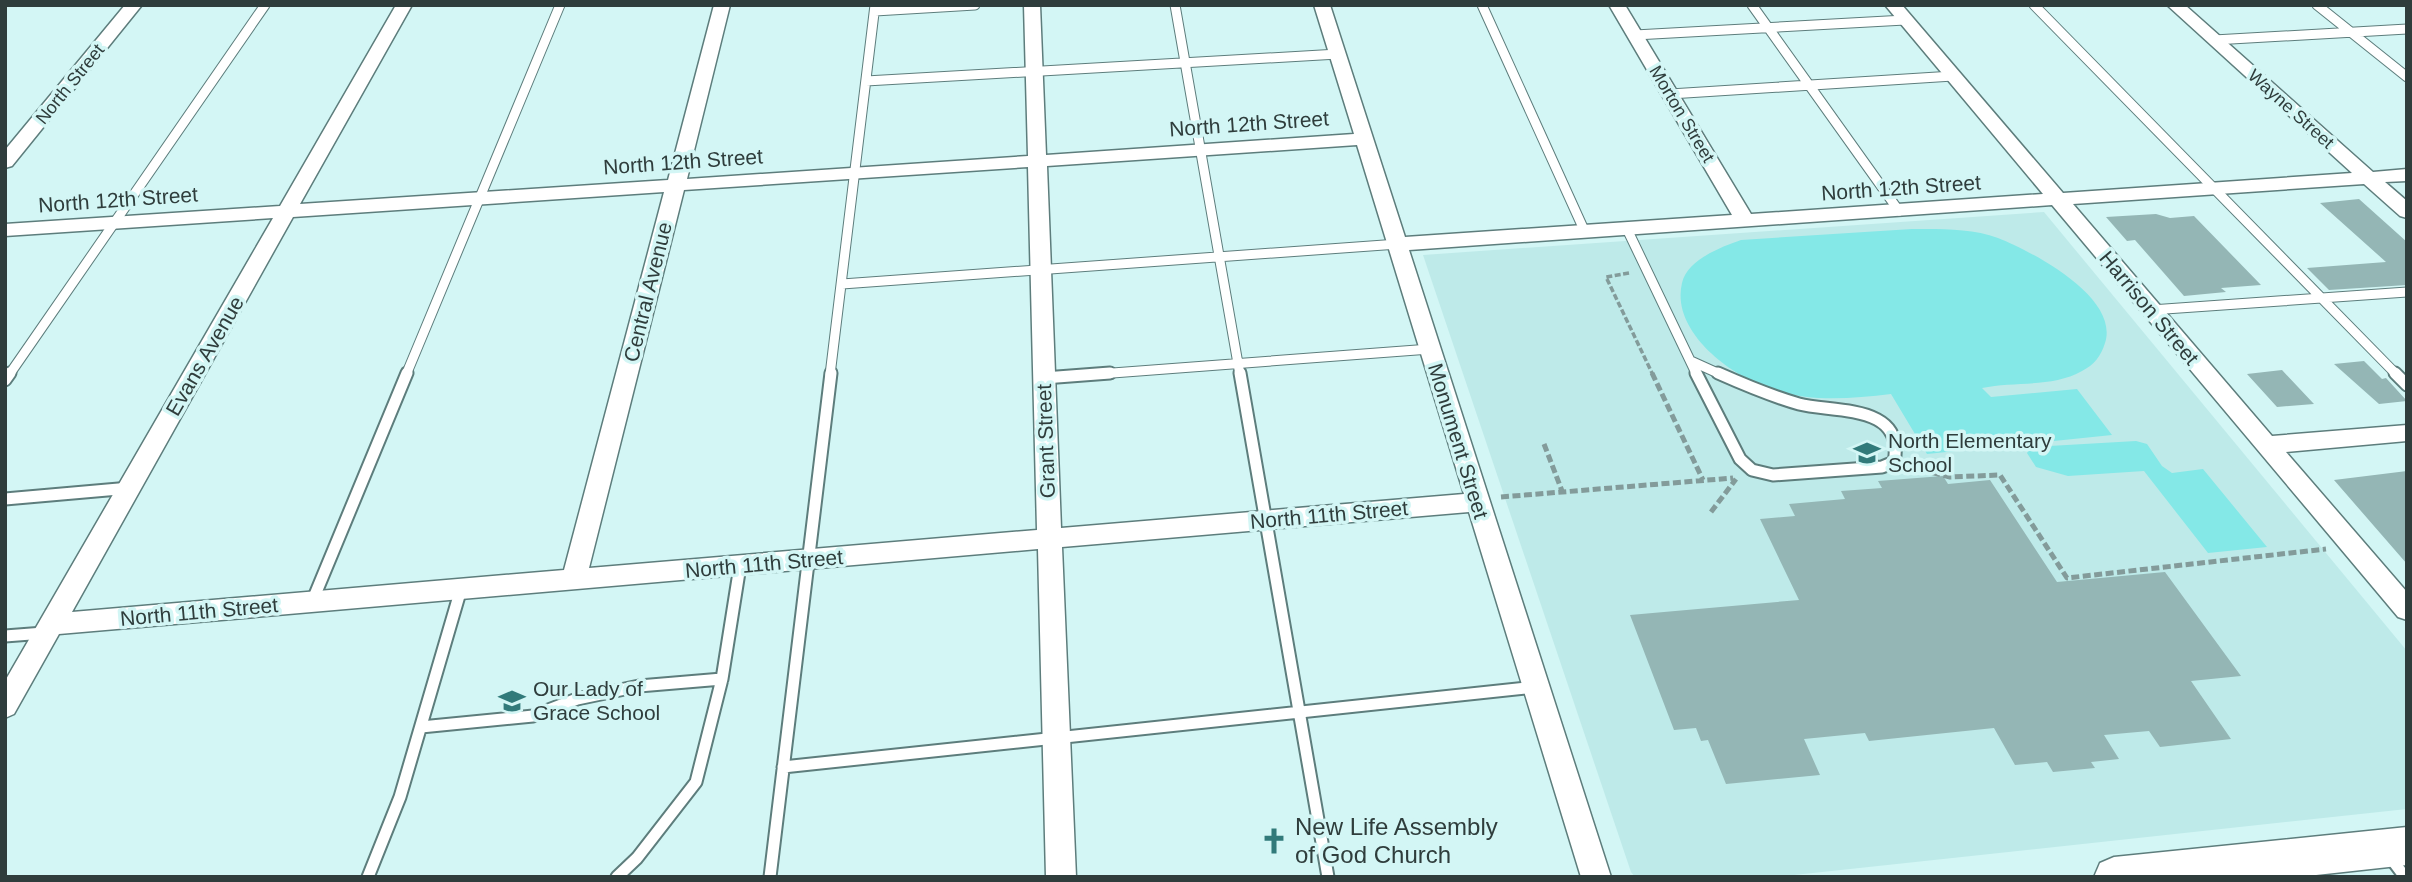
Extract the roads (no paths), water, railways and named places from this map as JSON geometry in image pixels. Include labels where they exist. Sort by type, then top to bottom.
[{"type":"main road","points":[[2114,877],[2399,857]]},
{"type":"street","name":"North Street","points":[[5,162],[134,5]]},
{"type":"street","name":"Evans Avenue","points":[[5,706],[404,5]]},
{"type":"street","name":"Central Avenue","points":[[574,580],[722,5]]},
{"type":"street","name":"Grant Street","points":[[1032,5],[1061,877]]},
{"type":"street","name":"Monument Street","points":[[1322,5],[1596,877]]},
{"type":"street","name":"Morton Street","points":[[1617,5],[1746,222]]},
{"type":"street","name":"Harrison Street","points":[[1892,5],[2264,445],[2406,608]]},
{"type":"street","name":"Wayne Street","points":[[2175,5],[2407,212]]},
{"type":"street","name":"North 12th Street","points":[[5,230],[1364,139]]},
{"type":"street","name":"North 12th Street","points":[[1398,244],[2407,175]]},
{"type":"street","points":[[2264,445],[2407,433]]},
{"type":"street","name":"North 11th Street","points":[[49,629],[312,602],[1476,502]]},
{"type":"lane","points":[[5,380],[265,5]]},
{"type":"lane","points":[[312,602],[560,5]]},
{"type":"lane","points":[[770,877],[875,8],[975,5]]},
{"type":"lane","points":[[1175,5],[1328,877]]},
{"type":"lane","points":[[1482,5],[1585,232]]},
{"type":"lane","points":[[1752,5],[1899,211]]},
{"type":"lane","points":[[2034,5],[2407,385]]},
{"type":"lane","points":[[2317,5],[2407,77]]},
{"type":"lane","points":[[1635,36],[1905,20]]},
{"type":"lane","points":[[2214,40],[2407,29]]},
{"type":"lane","points":[[866,81],[1338,54]]},
{"type":"lane","points":[[1670,94],[1953,76]]},
{"type":"lane","points":[[1627,229],[1691,361],[1740,459],[1752,470],[1773,475],[1882,467],[1894,462],[1897,452],[1895,439],[1878,419],[1859,412],[1805,406],[1765,393],[1691,361]]},
{"type":"lane","points":[[842,284],[1398,244]]},
{"type":"lane","points":[[2151,310],[2407,292]]},
{"type":"lane","points":[[1044,378],[1430,349]]},
{"type":"lane","points":[[5,499],[130,488]]},
{"type":"lane","points":[[617,877],[637,858],[696,782],[722,679],[740,566]]},
{"type":"lane","points":[[368,877],[400,797],[461,589]]},
{"type":"lane","points":[[5,636],[49,629]]},
{"type":"lane","points":[[421,727],[533,716],[577,699],[639,686],[722,679]]},
{"type":"lane","points":[[783,767],[1536,687]]},
{"type":"place","name":"North Elementary School","points":[[1867,453]]},
{"type":"place","name":"Our Lady of Grace School","points":[[512,701]]},
{"type":"place","name":"New Life Assembly of God Church","points":[[1274,841]]}]
